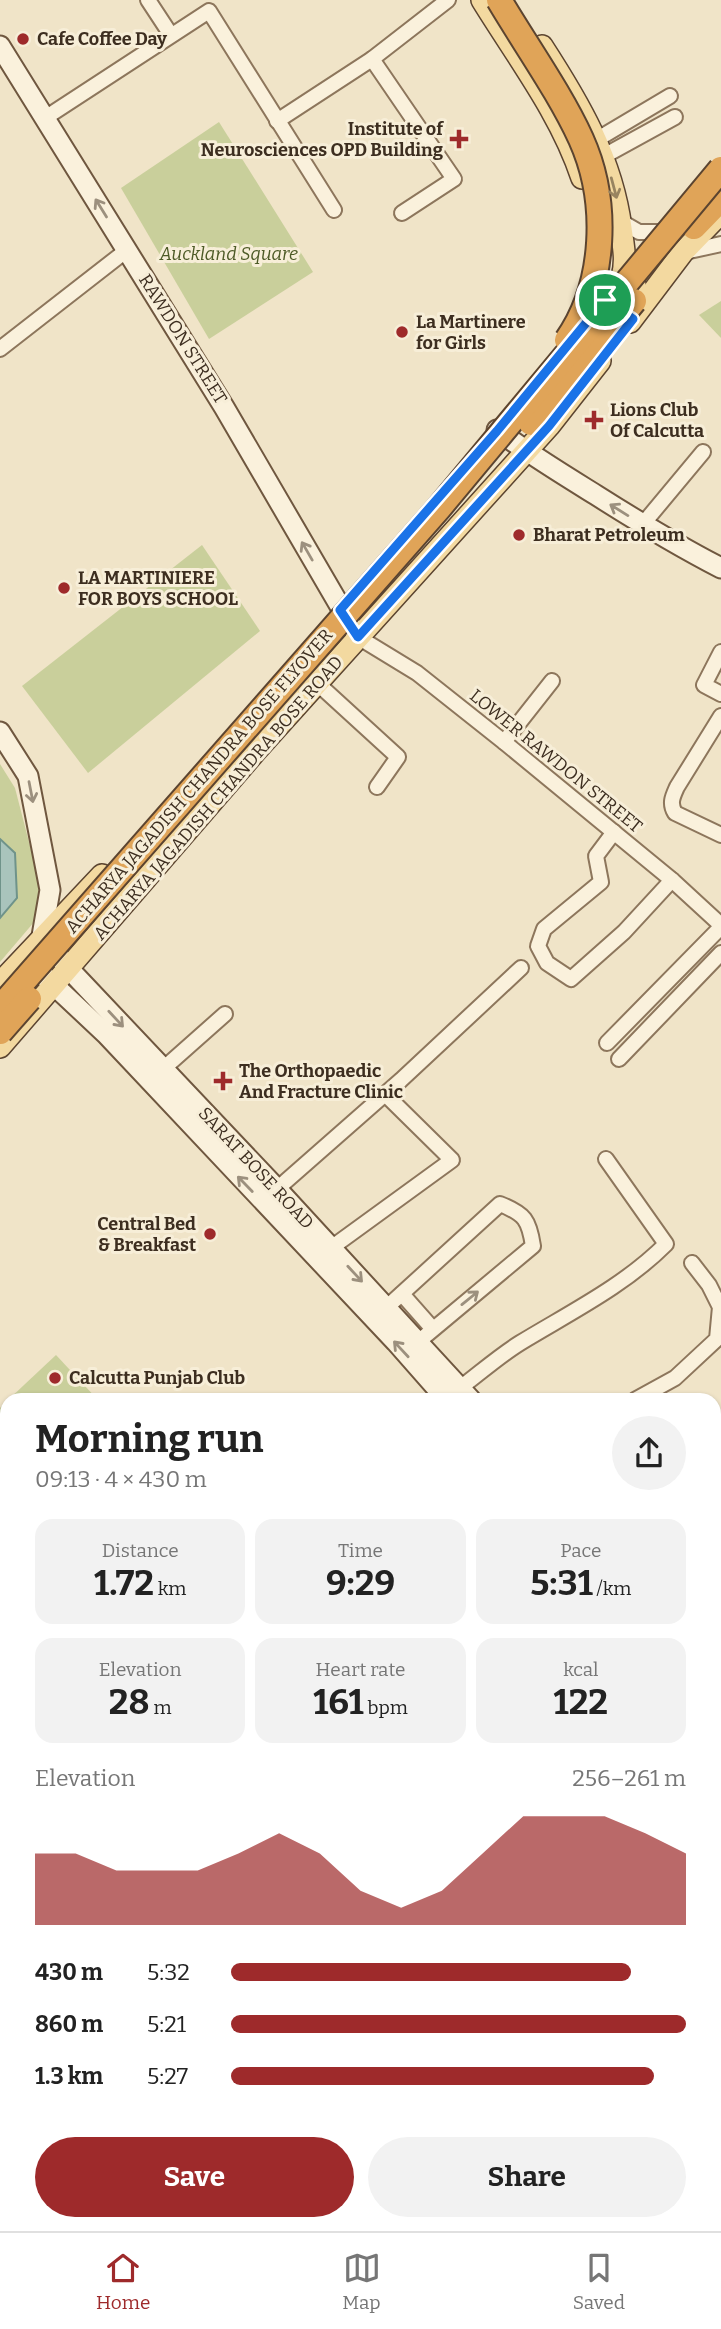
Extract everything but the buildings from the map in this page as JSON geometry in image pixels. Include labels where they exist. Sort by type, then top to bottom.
[{"type":"highway","points":[[477,462],[572,332],[590,289],[599,242],[594,180],[581,139],[499,0]]},
{"type":"highway","name":"ACHARYA JAGADISH CHANDRA BOSE FLYOVER","points":[[0,1008],[439,509],[721,169]]},
{"type":"highway","name":"ACHARYA JAGADISH CHANDRA BOSE FLYOVER","points":[[0,1032],[575,374],[721,197]]},
{"type":"main road","points":[[482,0],[539,90],[575,155],[584,183],[605,300],[633,319]]},
{"type":"main road","points":[[512,0],[584,114],[600,148],[616,197],[625,259],[622,277],[651,295]]},
{"type":"main road","name":"RAWDON STREET","points":[[0,46],[224,407],[358,637]]},
{"type":"main road","name":"ACHARYA JAGADISH CHANDRA BOSE ROAD","points":[[0,983],[41,936],[86,892],[340,610],[497,430],[721,159]]},
{"type":"main road","name":"ACHARYA JAGADISH CHANDRA BOSE ROAD","points":[[0,1047],[317,683],[549,426],[683,252],[721,213]]},
{"type":"main road","points":[[497,430],[525,451],[643,524],[721,568]]},
{"type":"main road","points":[[0,732],[27,776],[30,788],[50,890],[41,936]]},
{"type":"main road","name":"SARAT BOSE ROAD","points":[[41,936],[386,1308],[425,1335],[449,1393]]},
{"type":"main road","points":[[23,957],[106,1034],[447,1393]]},
{"type":"street","points":[[148,0],[171,36]]},
{"type":"street","points":[[277,121],[372,59],[448,0]]},
{"type":"street","points":[[45,118],[171,36],[206,5],[334,210]]},
{"type":"street","points":[[372,59],[454,179],[402,213]]},
{"type":"street","points":[[600,148],[670,96]]},
{"type":"street","points":[[600,148],[674,117]]},
{"type":"street","points":[[620,221],[639,232],[658,232],[683,252],[721,244]]},
{"type":"street","points":[[0,349],[127,250]]},
{"type":"street","points":[[643,524],[703,452]]},
{"type":"street","name":"LOWER RAWDON STREET","points":[[358,637],[417,673],[504,742],[672,880],[721,926]]},
{"type":"street","points":[[721,652],[704,685],[721,694]]},
{"type":"street","points":[[504,742],[552,681]]},
{"type":"street","points":[[317,683],[398,757],[377,787]]},
{"type":"street","points":[[721,716],[677,787],[671,807],[675,813],[721,835]]},
{"type":"street","points":[[614,832],[596,856],[601,882],[544,929],[538,946],[547,963],[559,974],[571,979],[624,932],[672,880]]},
{"type":"street","points":[[607,1043],[721,926]]},
{"type":"street","points":[[620,1059],[721,954]]},
{"type":"street","points":[[277,1189],[521,968]]},
{"type":"street","points":[[163,1069],[225,1014]]},
{"type":"street","points":[[331,1248],[452,1160],[385,1094]]},
{"type":"street","points":[[454,1393],[518,1344],[614,1287],[645,1265],[666,1244],[606,1159]]},
{"type":"street","points":[[386,1308],[500,1204],[519,1212],[530,1226],[533,1246],[425,1335],[402,1294]]},
{"type":"street","points":[[648,1393],[675,1378],[719,1341],[720,1307],[692,1263]]},
{"type":"green space","name":"Auckland Square","points":[[219,122],[313,272],[209,339],[121,188]]},
{"type":"green space","points":[[721,301],[721,338],[699,315]]},
{"type":"green space","points":[[202,545],[260,631],[88,773],[22,686]]},
{"type":"green space","points":[[0,764],[15,788],[46,908],[0,962]]},
{"type":"green space","name":"Calcutta Punjab Club","points":[[56,1355],[91,1393],[15,1393]]},
{"type":"water","points":[[0,839],[15,853],[17,898],[0,918]]},
{"type":"place","name":"Cafe Coffee Day","points":[[23,39]]},
{"type":"place","name":"Institute of Neurosciences OPD Building","points":[[459,139]]},
{"type":"place","name":"La Martinere for Girls","points":[[402,332]]},
{"type":"place","name":"Lions Club Of Calcutta","points":[[594,420]]},
{"type":"place","name":"Bharat Petroleum","points":[[519,535]]},
{"type":"place","name":"LA MARTINIERE FOR BOYS SCHOOL","points":[[64,588]]},
{"type":"place","name":"The Orthopaedic And Fracture Clinic","points":[[223,1081]]},
{"type":"place","name":"Central Bed & Breakfast","points":[[210,1234]]},
{"type":"place","name":"Calcutta Punjab Club","points":[[55,1378]]},
{"type":"route","points":[[605,300],[633,319],[549,426],[358,637],[340,610],[497,431],[605,300]]}]
